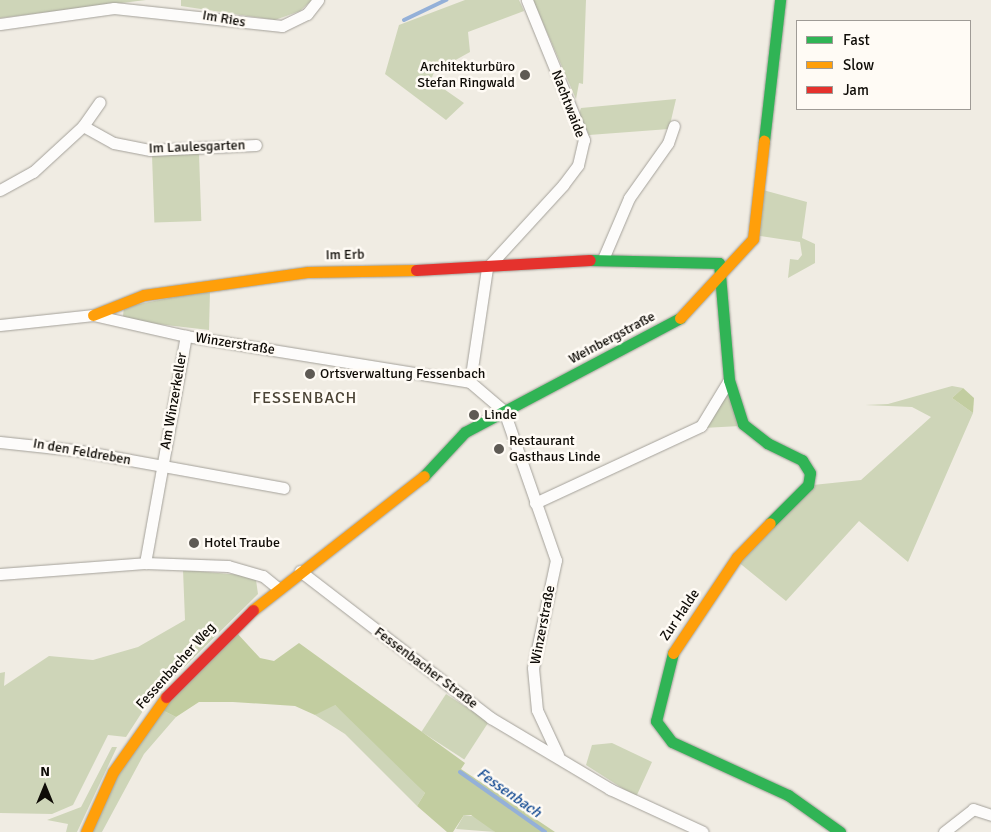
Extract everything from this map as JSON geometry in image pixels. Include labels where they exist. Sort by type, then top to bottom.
[{"type":"street","name":"Im Ries","points":[[0,24],[114,8],[282,26],[307,14],[318,0]]},
{"type":"street","name":"Nachtwaide","points":[[487,268],[563,185],[578,165],[584,140],[527,0]]},
{"type":"street","name":"Weinbergstraße","points":[[278,588],[420,480],[465,432],[650,338],[704,296],[723,269],[753,238],[780,0]]},
{"type":"street","points":[[0,190],[33,172],[83,126],[100,102]]},
{"type":"street","name":"Im Laulesgarten","points":[[83,126],[114,143],[150,150],[256,145]]},
{"type":"street","points":[[603,259],[629,198],[668,143],[674,126]]},
{"type":"street","name":"Im Erb","points":[[93,315],[144,295],[308,272],[487,268],[603,259],[709,261],[723,269]]},
{"type":"street","points":[[487,268],[470,382],[504,411]]},
{"type":"street","name":"Zur Halde","points":[[723,269],[729,380],[743,424],[767,443],[802,460],[810,473],[808,485],[737,557],[673,652],[656,721],[666,737],[689,752],[733,766],[788,795],[840,832]]},
{"type":"street","name":"Winzerstraße","points":[[0,325],[93,315],[186,336],[470,382]]},
{"type":"street","name":"Am Winzerkeller","points":[[145,563],[186,336]]},
{"type":"street","points":[[535,503],[701,426],[729,380]]},
{"type":"street","name":"Winzerstraße","points":[[504,411],[556,560],[533,668],[537,710],[558,755]]},
{"type":"street","name":"In den Feldreben","points":[[0,442],[33,444],[163,466]]},
{"type":"street","name":"Am Winzerkeller","points":[[163,466],[284,488]]},
{"type":"street","points":[[0,574],[145,563],[228,566],[263,576],[278,588]]},
{"type":"street","name":"Fessenbacher Straße","points":[[300,571],[437,680],[491,718],[558,755]]},
{"type":"street","name":"Fessenbacher Weg","points":[[86,832],[113,772],[156,707],[204,653],[278,588]]},
{"type":"street","points":[[558,755],[610,789],[703,832]]},
{"type":"street","points":[[944,832],[973,809],[991,815]]},
{"type":"green space","points":[[0,0],[146,0],[0,18]]},
{"type":"green space","points":[[181,0],[312,0],[300,11],[275,20],[181,6]]},
{"type":"green space","points":[[465,0],[519,0],[524,11],[468,32],[470,52],[434,72],[431,80],[464,103],[446,120],[385,74],[399,25]]},
{"type":"green space","points":[[533,0],[586,0],[583,84],[579,83],[576,99]]},
{"type":"green space","points":[[676,99],[669,129],[589,135],[579,114],[581,108]]},
{"type":"green space","points":[[199,154],[201,221],[154,223],[152,156]]},
{"type":"green space","points":[[763,190],[807,202],[802,238],[815,244],[815,263],[788,278],[790,259],[798,260],[802,255],[800,242],[760,236]]},
{"type":"green space","points":[[210,290],[209,330],[132,321],[123,316],[124,307]]},
{"type":"green space","points":[[952,386],[963,388],[952,398],[973,413],[908,562],[859,521],[786,601],[737,561],[813,485],[861,480],[931,417],[912,407],[865,405],[888,404]]},
{"type":"green space","points":[[963,388],[974,398],[973,413],[952,398]]},
{"type":"green space","points":[[728,394],[740,426],[703,428],[724,396]]},
{"type":"green space","points":[[183,570],[242,575],[256,580],[258,594],[148,703],[126,737],[108,735],[73,805],[52,814],[0,813],[0,673],[5,672],[4,686],[49,656],[93,660],[138,647],[185,620]]},
{"type":"green space","points":[[236,632],[260,658],[274,661],[299,643],[465,763],[461,769],[555,832],[495,832],[471,815],[464,815],[453,832],[447,832],[417,806],[425,793],[335,705],[315,715],[295,706],[233,702],[199,702],[176,717],[160,709]]},
{"type":"green space","points":[[446,694],[489,722],[464,760],[421,732]]},
{"type":"green space","points":[[327,705],[335,705],[376,740],[425,793],[417,806],[345,734],[315,715]]},
{"type":"green space","points":[[160,709],[176,717],[144,754],[102,832],[91,832],[109,788]]},
{"type":"green space","points":[[612,743],[652,762],[636,797],[586,765],[592,745]]},
{"type":"green space","points":[[112,747],[117,747],[77,832],[66,832],[68,824],[47,820],[81,807]]},
{"type":"green space","points":[[464,815],[479,817],[495,832],[456,829]]},
{"type":"waterway","points":[[404,20],[446,0]]},
{"type":"waterway","name":"Fessenbach","points":[[460,772],[545,832]]},
{"type":"traffic: fast","points":[[764,141],[780,0]]},
{"type":"traffic: fast","points":[[590,260],[719,263],[729,380],[743,424],[767,443],[802,460],[810,473],[808,485],[770,523]]},
{"type":"traffic: fast","points":[[424,476],[465,432],[680,318]]},
{"type":"traffic: fast","points":[[673,653],[656,721],[672,742],[788,795],[840,832]]},
{"type":"traffic: slow","points":[[680,318],[753,239],[764,141]]},
{"type":"traffic: slow","points":[[93,315],[144,295],[308,272],[416,270]]},
{"type":"traffic: slow","points":[[253,610],[424,476]]},
{"type":"traffic: slow","points":[[673,653],[737,557],[770,523]]},
{"type":"traffic: slow","points":[[86,832],[113,772],[166,697]]},
{"type":"traffic: jam","points":[[416,270],[590,260]]},
{"type":"traffic: jam","points":[[166,697],[253,610]]},
{"type":"place","name":"Architekturbüro Stefan Ringwald","points":[[525,75]]},
{"type":"place","name":"Ortsverwaltung Fessenbach","points":[[310,374]]},
{"type":"place","name":"Linde","points":[[474,415]]},
{"type":"place","name":"Restaurant Gasthaus Linde","points":[[499,449]]},
{"type":"place","name":"Hotel Traube","points":[[194,543]]},
{"type":"district","name":"FESSENBACH","points":[[305,398]]}]
